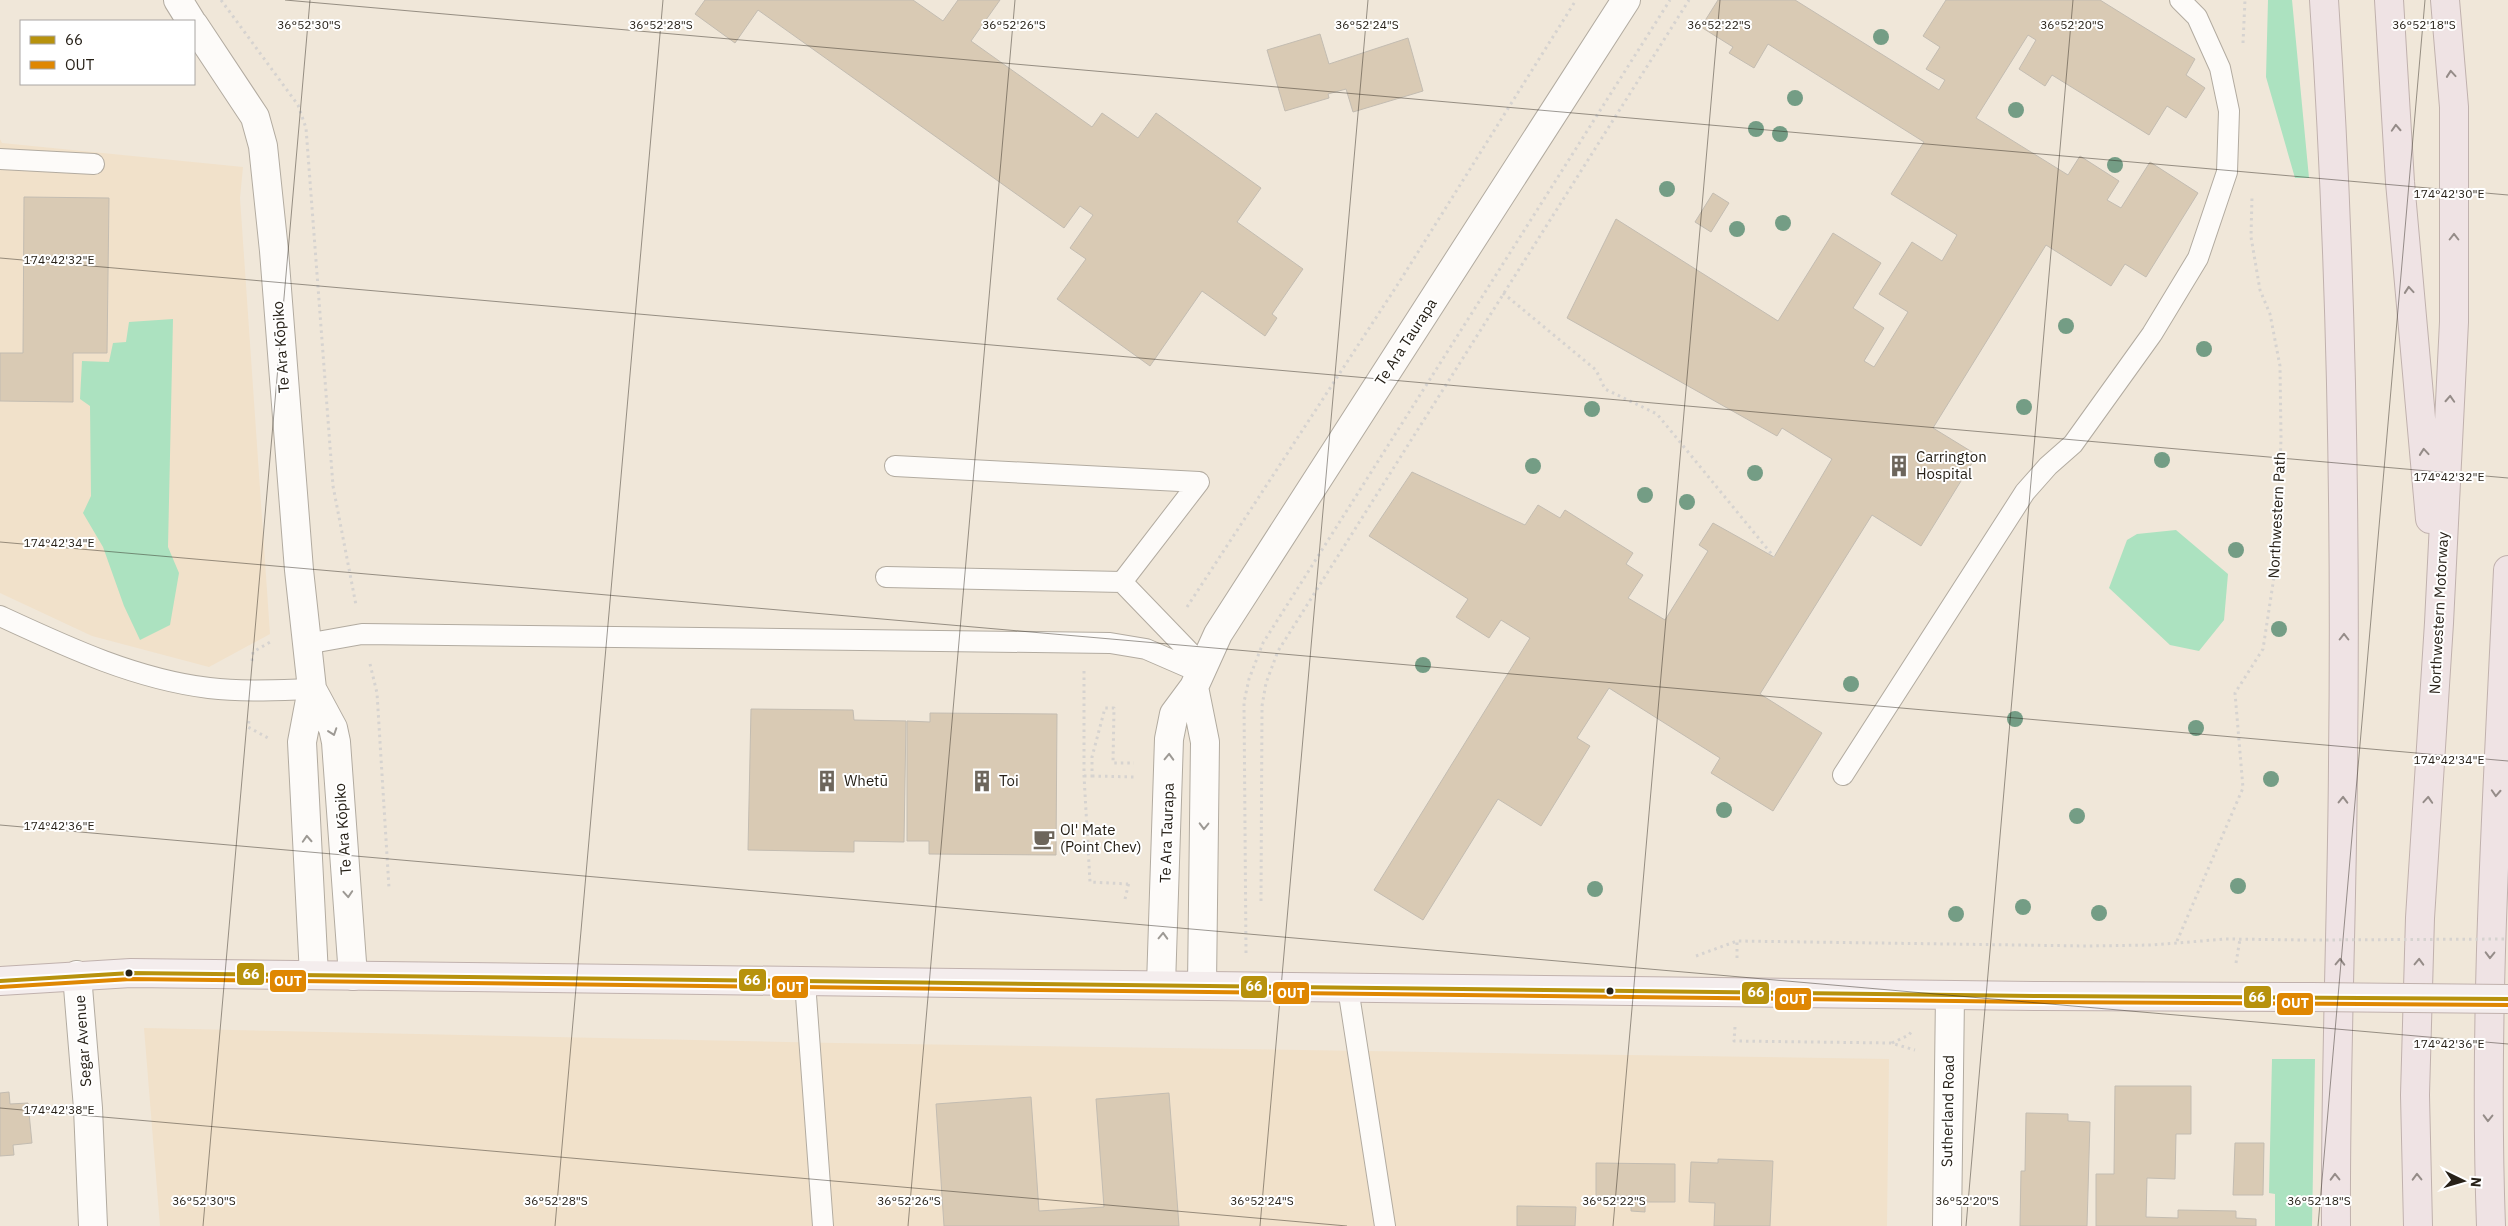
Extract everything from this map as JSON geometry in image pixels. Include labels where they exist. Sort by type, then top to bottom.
[{"type":"highway","points":[[2324,0],[2336,189],[2344,598],[2340,955],[2335,1130],[2336,1226]]},
{"type":"highway","points":[[2389,0],[2400,182],[2439,623]]},
{"type":"highway","name":"Northwestern Motorway","points":[[2418,1226],[2415,1095],[2420,928],[2439,623],[2454,322],[2454,106],[2445,0]]},
{"type":"highway","points":[[2491,1226],[2488,1130],[2491,894],[2508,570]]},
{"type":"main road","points":[[0,981],[131,972],[805,982],[1202,985],[1950,995],[2311,996],[2508,999]]},
{"type":"street","points":[[178,0],[190,20]]},
{"type":"street","name":"Te Ara Taurapa","points":[[1161,985],[1169,739],[1174,714],[1199,675],[1218,634],[1626,0]]},
{"type":"street","name":"Te Ara Kōpiko","points":[[195,26],[255,116],[263,146],[274,251],[306,644],[312,688],[302,742],[314,975]]},
{"type":"street","points":[[1199,675],[1205,742],[1202,985]]},
{"type":"street","name":"Te Ara Kōpiko","points":[[312,688],[332,728],[336,742],[353,976]]},
{"type":"street","name":"Segar Avenue","points":[[77,975],[88,1108],[93,1226]]},
{"type":"street","name":"Sutherland Road","points":[[1947,1226],[1950,995]]},
{"type":"lane","points":[[1843,775],[2025,492],[2048,466],[2073,444],[2152,334],[2198,258],[2227,172],[2229,111],[2220,68],[2197,17],[2180,0]]},
{"type":"lane","points":[[0,159],[94,164]]},
{"type":"lane","points":[[895,466],[1199,482],[1122,582]]},
{"type":"lane","points":[[886,577],[1122,582],[1199,675]]},
{"type":"lane","points":[[0,616],[92,658],[187,684],[250,690],[312,688]]},
{"type":"lane","points":[[306,644],[362,634],[1110,643],[1146,649],[1199,675]]},
{"type":"lane","points":[[805,982],[823,1226]]},
{"type":"lane","points":[[1348,988],[1385,1226]]},
{"type":"path","points":[[221,0],[298,105],[306,128],[333,486],[362,634],[377,693],[389,888]]},
{"type":"path","points":[[1246,942],[1244,702],[1249,679],[1263,643],[1670,0]]},
{"type":"path","points":[[1260,900],[1262,706],[1266,683],[1274,660],[1689,0]]},
{"type":"path","name":"Northwestern Path","points":[[2177,942],[2243,788],[2235,693],[2263,649],[2277,557],[2281,438],[2280,366],[2270,314],[2260,290],[2252,246],[2252,190]]},
{"type":"path","points":[[1503,293],[1596,370],[1606,389],[1657,414],[1774,557]]},
{"type":"path","points":[[1084,670],[1084,776],[1090,882],[1128,884]]},
{"type":"path","points":[[1092,776],[1092,757],[1105,708],[1114,708],[1113,763],[1135,763]]},
{"type":"path","points":[[1084,776],[1134,777]]},
{"type":"path","points":[[1693,958],[1737,941],[2088,946],[2152,945],[2177,942],[2508,939]]},
{"type":"path","points":[[1737,941],[1737,963]]},
{"type":"path","points":[[1891,1043],[1909,1035],[1916,1025]]},
{"type":"path","points":[[1735,1027],[1734,1041],[1891,1043],[1906,1047]]},
{"type":"shaded area","points":[[0,139],[2,143],[243,167],[240,198],[270,634],[209,667],[92,636],[0,593]]},
{"type":"shaded area","points":[[144,1028],[836,1043],[1889,1059],[1887,1226],[160,1226]]},
{"type":"green space","points":[[2268,0],[2292,0],[2309,178],[2295,178],[2266,77]]},
{"type":"green space","points":[[173,319],[168,547],[179,573],[170,625],[140,640],[124,606],[103,547],[83,513],[91,496],[90,406],[80,399],[82,361],[109,362],[113,343],[126,342],[129,322]]},
{"type":"green space","points":[[2176,530],[2228,574],[2224,620],[2199,651],[2170,645],[2109,588],[2127,540],[2137,534]]},
{"type":"green space","points":[[2272,1059],[2315,1059],[2312,1226],[2275,1226],[2275,1194],[2269,1193]]},
{"type":"building","points":[[705,0],[913,0],[943,21],[958,0],[1000,0],[971,41],[1092,127],[1102,113],[1138,138],[1156,113],[1261,188],[1237,222],[1303,269],[1272,314],[1277,318],[1265,336],[1202,291],[1150,366],[1057,299],[1086,259],[1070,248],[1093,215],[1080,206],[1064,228],[758,10],[735,43],[695,14]]},
{"type":"building","name":"Carrington Hospital","points":[[1718,0],[1795,0],[1939,90],[1945,80],[1926,69],[1940,47],[1923,36],[1946,0],[2100,0],[2195,59],[2186,75],[2205,88],[2186,118],[2167,106],[2149,135],[2052,75],[2045,86],[2019,69],[2036,40],[2028,35],[1976,118],[2068,175],[2080,156],[2119,181],[2107,200],[2121,208],[2150,162],[2198,193],[2146,277],[2125,264],[2111,286],[2046,245],[1933,428],[1977,455],[1921,546],[1872,515],[1760,694],[1822,733],[1773,811],[1711,773],[1720,758],[1609,688],[1577,738],[1590,746],[1541,826],[1498,799],[1423,920],[1374,890],[1530,638],[1501,620],[1489,638],[1456,617],[1468,599],[1369,536],[1412,472],[1525,525],[1538,505],[1560,518],[1565,510],[1633,553],[1626,564],[1643,575],[1628,598],[1665,620],[1708,551],[1699,545],[1713,523],[1774,557],[1832,459],[1782,428],[1777,436],[1567,318],[1616,219],[1778,321],[1833,233],[1881,263],[1853,308],[1884,328],[1864,361],[1874,367],[1908,312],[1879,294],[1912,242],[1942,261],[1957,235],[1891,194],[1924,142],[1768,44],[1754,68],[1729,53],[1733,47],[1701,27]]},
{"type":"building","points":[[1320,34],[1329,64],[1408,38],[1423,91],[1353,112],[1346,89],[1328,94],[1329,98],[1285,111],[1267,50]]},
{"type":"building","points":[[1713,193],[1729,203],[1711,232],[1695,222]]},
{"type":"building","points":[[24,197],[109,198],[107,353],[73,353],[73,402],[0,401],[0,353],[23,353]]},
{"type":"building","name":"Whetū","points":[[751,709],[853,710],[854,720],[906,721],[904,842],[854,841],[854,852],[748,850]]},
{"type":"building","name":"Toi","points":[[930,713],[1057,714],[1056,855],[929,854],[929,841],[907,841],[907,721],[930,722]]},
{"type":"building","points":[[2115,1086],[2191,1086],[2191,1134],[2176,1134],[2175,1179],[2147,1178],[2146,1217],[2178,1218],[2178,1210],[2236,1211],[2236,1218],[2256,1219],[2256,1226],[2096,1226],[2096,1174],[2114,1174]]},
{"type":"building","points":[[9,1092],[10,1104],[28,1103],[32,1143],[13,1145],[14,1155],[0,1156],[0,1093]]},
{"type":"building","points":[[1169,1093],[1179,1226],[944,1226],[936,1104],[1031,1097],[1039,1211],[1104,1207],[1096,1099]]},
{"type":"building","points":[[2026,1113],[2068,1114],[2068,1121],[2090,1122],[2087,1226],[2020,1226],[2021,1171],[2025,1171]]},
{"type":"building","points":[[2235,1143],[2264,1143],[2263,1195],[2233,1195]]},
{"type":"building","points":[[1718,1159],[1773,1161],[1770,1226],[1714,1226],[1715,1203],[1689,1202],[1691,1162],[1718,1163]]},
{"type":"building","points":[[1596,1163],[1675,1164],[1675,1202],[1645,1202],[1645,1212],[1631,1211],[1631,1203],[1596,1202]]},
{"type":"building","points":[[1517,1206],[1576,1207],[1575,1226],[1517,1226]]},
{"type":"transit line","name":"66","points":[[0,981],[131,973],[2040,996],[2508,999]]},
{"type":"transit line","name":"OUT","points":[[0,987],[131,979],[2040,1002],[2508,1005]]},
{"type":"place","name":"Carrington Hospital","points":[[1899,466]]},
{"type":"place","name":"Whetū","points":[[827,781]]},
{"type":"place","name":"Toi","points":[[982,781]]},
{"type":"place","name":"Ol' Mate (Point Chev)","points":[[1044,839]]}]
